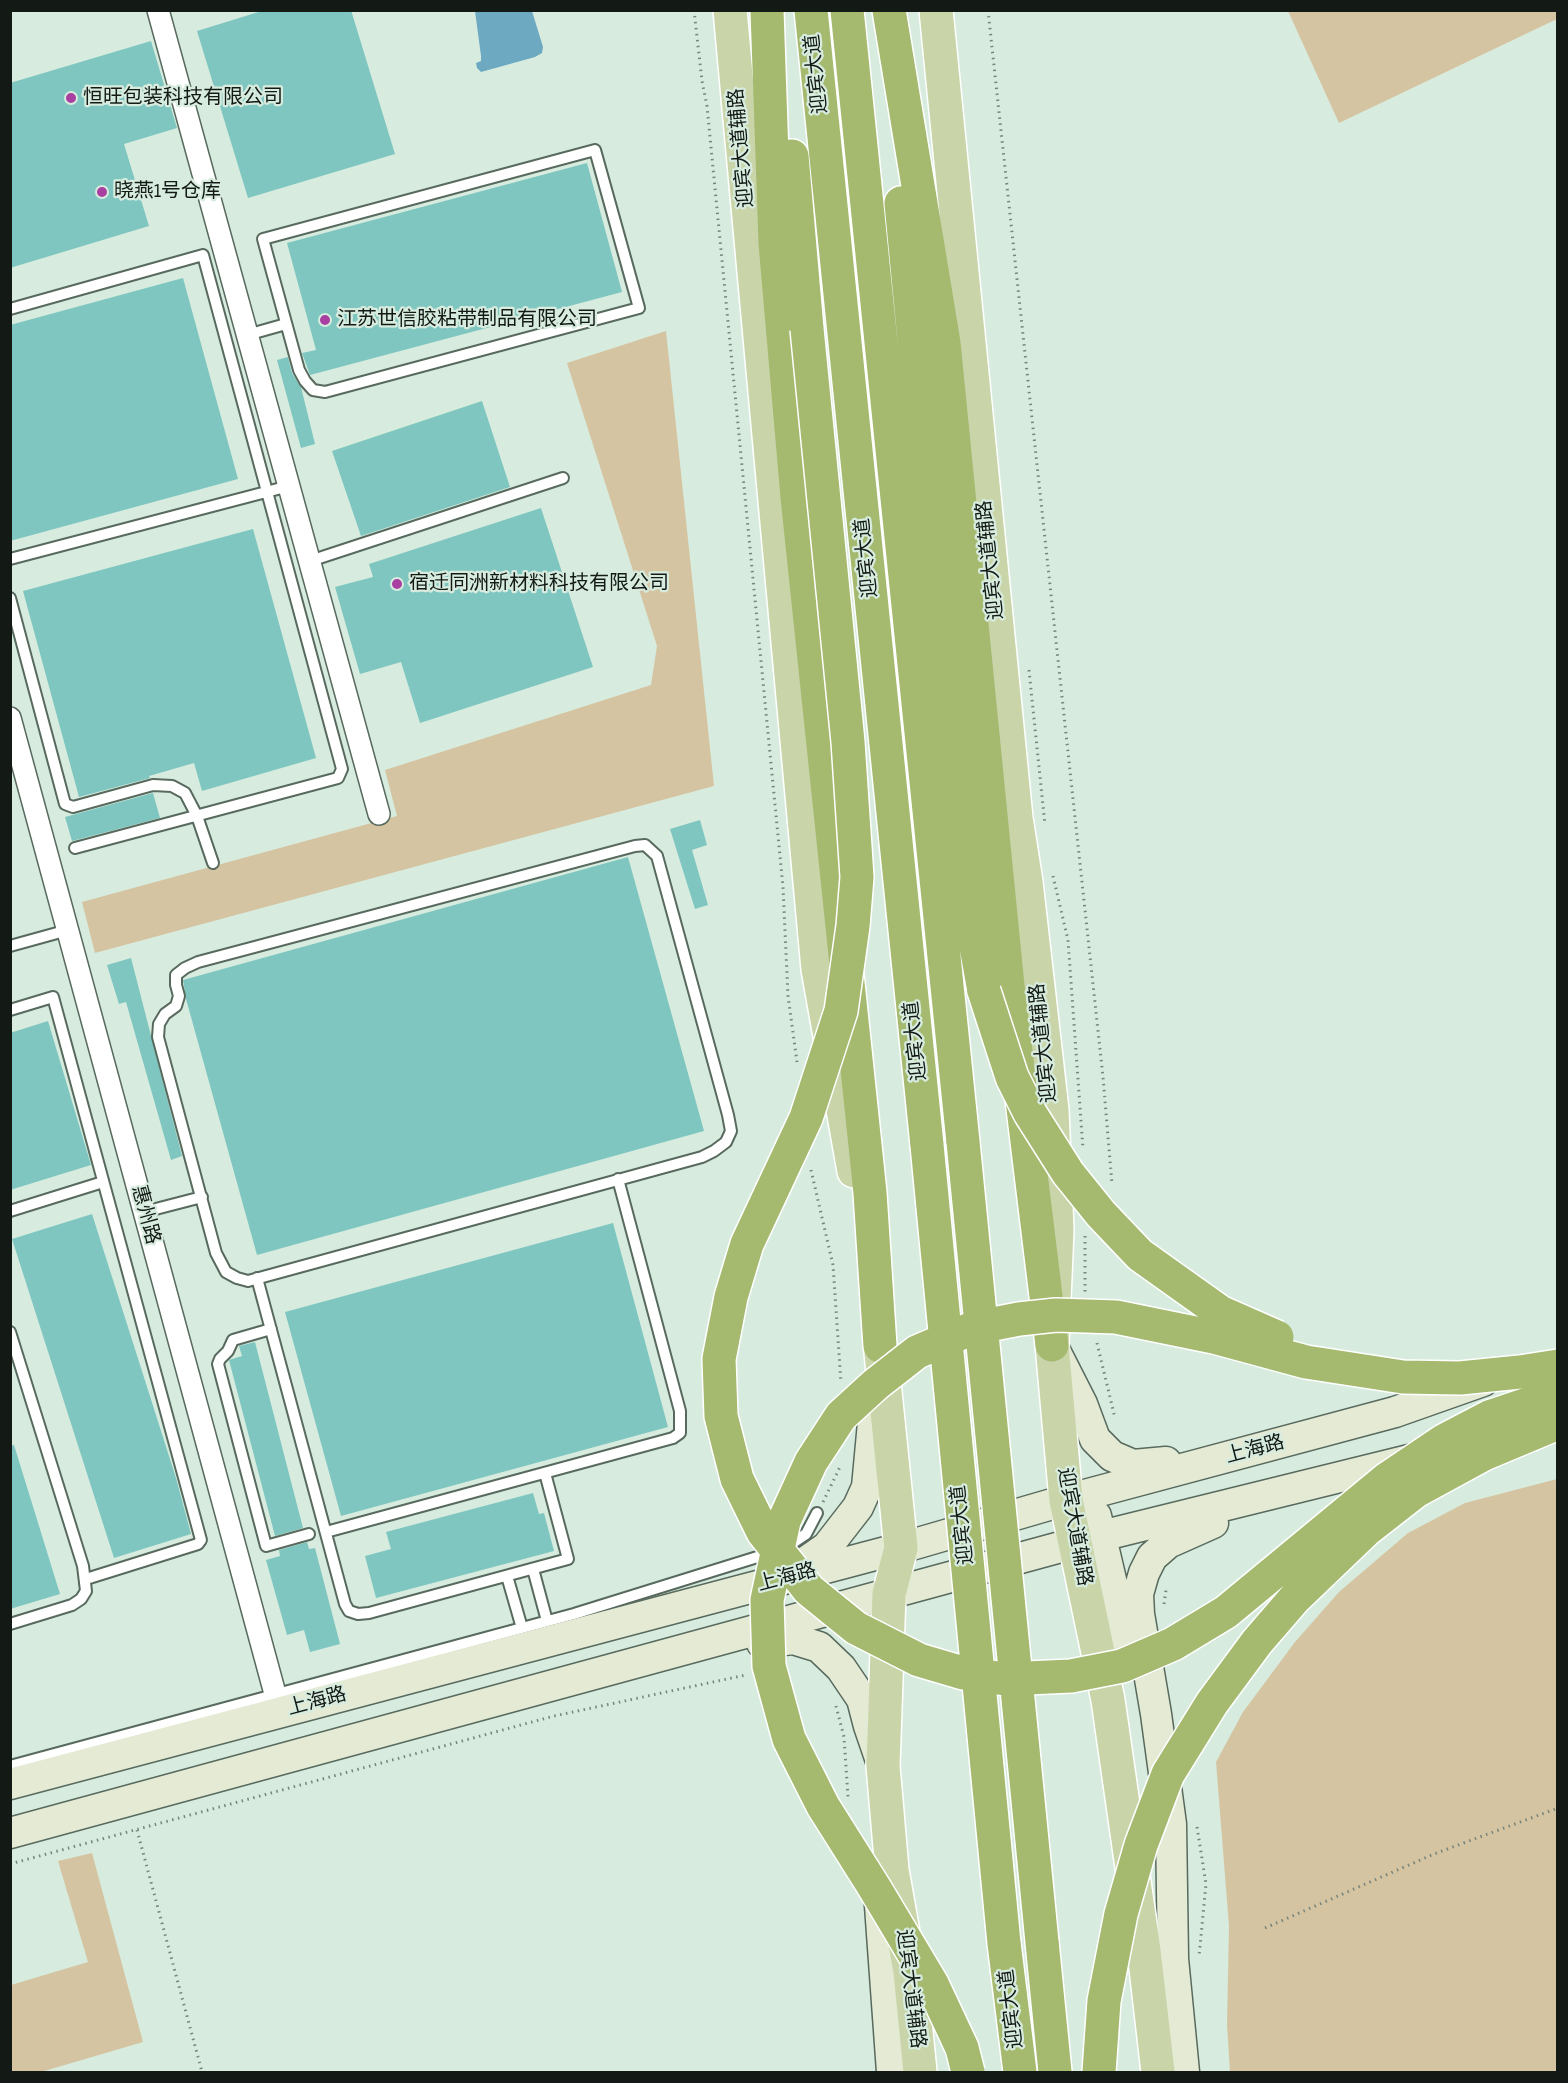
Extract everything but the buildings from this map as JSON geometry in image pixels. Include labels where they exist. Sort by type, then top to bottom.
[{"type":"highway","points":[[767,10],[775,243],[797,497],[870,1193],[880,1346]]},
{"type":"highway","points":[[780,10],[807,329],[848,742],[857,877],[854,926],[841,1011],[806,1118],[747,1244],[731,1297],[719,1359],[721,1416],[734,1468],[737,1479],[763,1532],[809,1590],[856,1628],[919,1660],[963,1673],[1005,1678],[1071,1676],[1122,1666],[1173,1644],[1226,1612],[1387,1479],[1445,1440],[1489,1417],[1557,1394]]},
{"type":"highway","name":"迎宾大道","points":[[811,10],[927,1145],[1004,1943],[1020,2073]]},
{"type":"highway","name":"迎宾大道","points":[[847,10],[963,1142],[1055,2073]]},
{"type":"highway","points":[[882,10],[967,896],[984,991],[1012,1077],[1030,1113],[1068,1173],[1101,1214],[1140,1255],[1220,1312],[1263,1332],[1300,1345],[1358,1358],[1421,1364],[1512,1366],[1557,1360]]},
{"type":"highway","points":[[889,10],[944,343],[1008,986],[1052,1345]]},
{"type":"highway","points":[[968,2073],[962,2048],[932,1984],[823,1806],[789,1739],[769,1666],[767,1600],[784,1521],[811,1462],[841,1416],[876,1384],[917,1352],[973,1328],[1056,1315],[1116,1317],[1214,1337],[1306,1362],[1403,1377],[1460,1378],[1557,1366]]},
{"type":"highway","points":[[1099,2073],[1104,2001],[1121,1914],[1141,1845],[1168,1774],[1212,1703],[1257,1642],[1295,1598],[1366,1530],[1416,1491],[1484,1454],[1557,1424]]},
{"type":"main road","name":"迎宾大道辅路","points":[[730,10],[818,969],[850,1142],[880,1346],[901,1548],[889,1594],[883,1766],[892,1870],[910,1972],[920,2073]]},
{"type":"main road","name":"迎宾大道辅路","points":[[936,10],[1016,819],[1026,882],[1052,1110],[1057,1230],[1052,1345],[1078,1497],[1088,1540],[1144,1951],[1158,2073]]},
{"type":"main road","points":[[1052,1345],[1082,1404],[1095,1439],[1112,1456],[1133,1465],[1157,1464],[1395,1412]]},
{"type":"main road","points":[[550,1630],[725,1587],[804,1563],[827,1547],[858,1507],[867,1487],[880,1346]]},
{"type":"main road","name":"上海路","points":[[10,1784],[277,1703],[550,1630],[901,1548],[1078,1497],[1395,1412],[1557,1354]]},
{"type":"main road","points":[[10,1833],[1088,1540],[1557,1424]]},
{"type":"main road","points":[[1184,2073],[1186,1957],[1156,1714],[1139,1614],[1138,1594],[1146,1569],[1152,1557],[1168,1543],[1205,1525],[1444,1452]]},
{"type":"main road","points":[[1088,1540],[1141,1709],[1186,1957]]},
{"type":"main road","points":[[565,1683],[693,1655],[793,1639],[819,1647],[842,1668],[862,1699],[883,1766],[876,1850],[892,2073]]},
{"type":"street","points":[[158,10],[380,814]]},
{"type":"street","name":"惠州路","points":[[10,717],[277,1703]]},
{"type":"lane","points":[[596,150],[639,308],[325,392],[313,390],[305,381],[299,370],[286,324],[264,239],[596,150]]},
{"type":"lane","points":[[10,309],[203,255],[342,769],[338,778],[75,848]]},
{"type":"lane","points":[[247,335],[286,324]]},
{"type":"lane","points":[[310,561],[563,478]]},
{"type":"lane","points":[[10,559],[289,486]]},
{"type":"lane","points":[[10,598],[65,804],[73,807],[153,785],[172,786],[185,793],[197,816],[213,863]]},
{"type":"lane","points":[[635,846],[645,846],[657,856],[731,1131],[726,1142],[714,1151],[618,1179],[248,1281],[237,1278],[226,1272],[216,1253],[158,1037],[159,1024],[165,1014],[176,1006],[179,996],[176,975],[185,968],[210,959],[635,846]]},
{"type":"lane","points":[[10,946],[68,930]]},
{"type":"lane","points":[[10,1010],[53,998],[201,1540],[198,1544],[86,1579]]},
{"type":"lane","points":[[326,1532],[673,1438],[680,1433],[680,1412],[618,1179]]},
{"type":"lane","points":[[10,1211],[103,1182]]},
{"type":"lane","points":[[144,1212],[202,1197]]},
{"type":"lane","points":[[257,1278],[345,1604],[349,1611],[358,1614],[369,1613],[568,1559],[544,1473]]},
{"type":"lane","points":[[271,1329],[233,1341],[218,1364],[266,1546],[309,1534]]},
{"type":"lane","points":[[10,1332],[86,1579],[86,1591],[81,1599],[72,1605],[10,1624]]},
{"type":"lane","points":[[10,1766],[277,1703],[522,1628],[550,1630],[791,1544],[806,1534],[817,1513]]},
{"type":"lane","points":[[533,1569],[550,1630]]},
{"type":"lane","points":[[507,1576],[522,1628]]},
{"type":"path","points":[[694,10],[707,106],[783,887],[789,996],[797,1066]]},
{"type":"path","points":[[988,10],[1102,1065],[1112,1195]]},
{"type":"path","points":[[1028,664],[1045,830]]},
{"type":"path","points":[[1053,876],[1068,940],[1084,1156]]},
{"type":"path","points":[[809,1160],[833,1265],[841,1383]]},
{"type":"path","points":[[1085,1236],[1086,1294]]},
{"type":"path","points":[[1096,1339],[1115,1419]]},
{"type":"path","points":[[817,1513],[841,1465]]},
{"type":"path","points":[[1146,1569],[1167,1581],[1163,1609]]},
{"type":"path","points":[[10,1864],[554,1716],[755,1673]]},
{"type":"path","points":[[833,1701],[844,1737],[849,1807]]},
{"type":"path","points":[[1265,1928],[1434,1854],[1557,1808]]},
{"type":"path","points":[[1186,1957],[1206,1884],[1197,1827]]},
{"type":"path","points":[[137,1830],[202,2073]]},
{"type":"shaded area","points":[[1557,10],[1557,19],[1339,123],[1288,11]]},
{"type":"shaded area","points":[[666,331],[714,786],[95,953],[82,902],[397,816],[385,770],[651,685],[657,646],[567,363]]},
{"type":"shaded area","points":[[1557,1479],[1557,2072],[1230,2072],[1227,2025],[1229,1926],[1216,1762],[1243,1712],[1295,1642],[1339,1592],[1408,1533],[1465,1503]]},
{"type":"shaded area","points":[[92,1853],[143,2042],[41,2072],[11,2072],[11,1985],[88,1962],[58,1861]]},
{"type":"water","points":[[475,11],[532,11],[543,47],[542,53],[481,72],[476,63],[481,61],[481,56]]},
{"type":"place","name":"恒旺包装科技有限公司","points":[[71,98]]},
{"type":"place","name":"晓燕1号仓库","points":[[102,192]]},
{"type":"place","name":"江苏世信胶粘带制品有限公司","points":[[325,320]]},
{"type":"place","name":"宿迁同洲新材料科技有限公司","points":[[397,584]]}]
